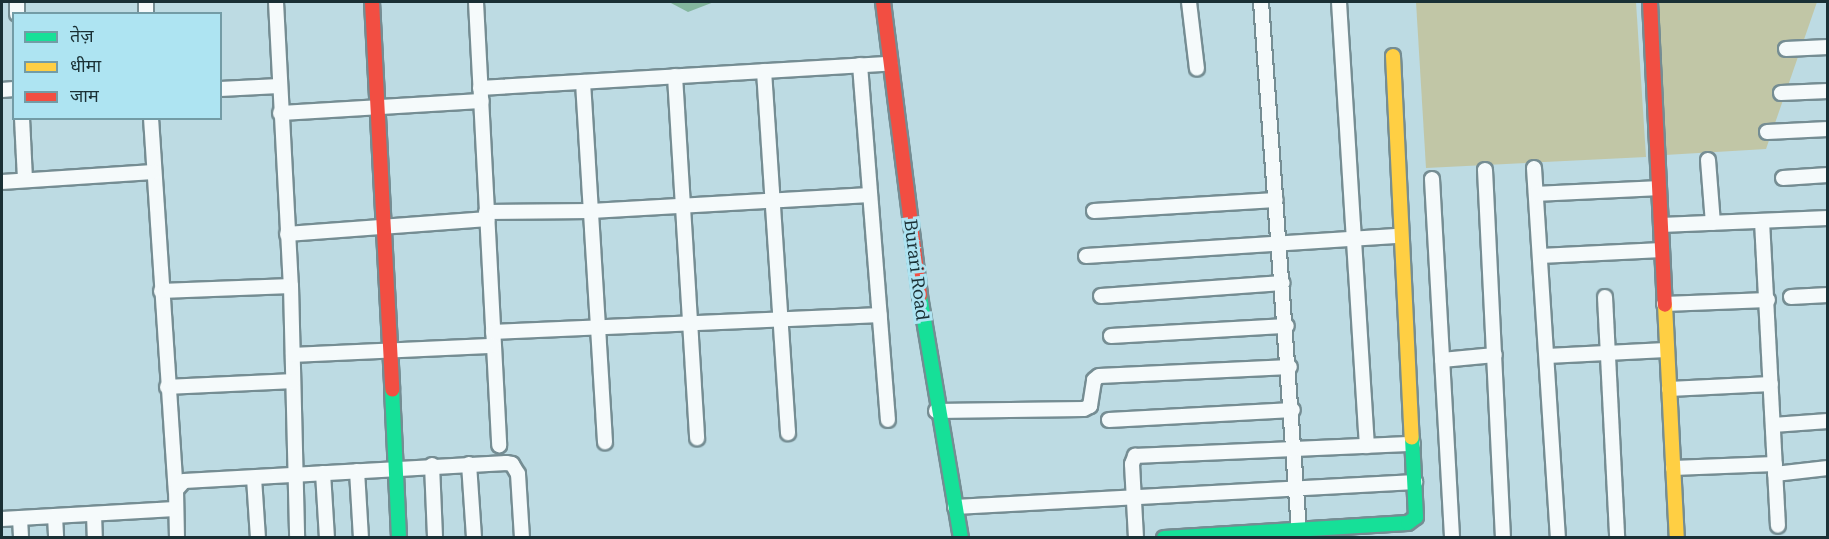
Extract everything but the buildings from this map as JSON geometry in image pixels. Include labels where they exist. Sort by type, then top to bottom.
[{"type":"street","points":[[276,2],[280,113],[291,286],[297,537]]},
{"type":"street","points":[[372,2],[399,537]]},
{"type":"street","points":[[476,2],[499,445]]},
{"type":"street","name":"Burari Road","points":[[883,2],[936,411],[961,537]]},
{"type":"street","points":[[1189,2],[1197,69]]},
{"type":"street","points":[[1262,2],[1296,448],[1299,531]]},
{"type":"street","points":[[1338,2],[1367,446]]},
{"type":"street","points":[[1650,2],[1677,537]]},
{"type":"street","points":[[1785,49],[1827,47]]},
{"type":"street","points":[[1164,537],[1299,531],[1413,522],[1415,482],[1400,236],[1393,56]]},
{"type":"street","points":[[280,113],[377,105],[583,82],[890,64]]},
{"type":"street","points":[[860,65],[888,420]]},
{"type":"street","points":[[764,71],[788,433]]},
{"type":"street","points":[[675,76],[697,438]]},
{"type":"street","points":[[583,82],[605,442]]},
{"type":"street","points":[[222,89],[279,86]]},
{"type":"street","points":[[1781,93],[1827,91]]},
{"type":"street","points":[[22,120],[25,180]]},
{"type":"street","points":[[151,120],[167,387],[176,490],[177,537]]},
{"type":"street","points":[[1767,132],[1827,129]]},
{"type":"street","points":[[1708,160],[1713,223]]},
{"type":"street","points":[[1534,168],[1558,537]]},
{"type":"street","points":[[1485,170],[1503,537]]},
{"type":"street","points":[[2,182],[154,172]]},
{"type":"street","points":[[1783,178],[1827,175]]},
{"type":"street","points":[[1432,179],[1452,537]]},
{"type":"street","points":[[1536,194],[1659,188]]},
{"type":"street","points":[[287,234],[487,216],[870,195]]},
{"type":"street","points":[[1094,210],[1276,200]]},
{"type":"street","points":[[1661,225],[1827,218]]},
{"type":"street","points":[[1762,220],[1768,300],[1778,526]]},
{"type":"street","points":[[1086,256],[1400,236]]},
{"type":"street","points":[[1540,256],[1662,250]]},
{"type":"street","points":[[1101,296],[1283,283]]},
{"type":"street","points":[[161,291],[291,286]]},
{"type":"street","points":[[1791,297],[1827,295]]},
{"type":"street","points":[[1605,297],[1617,537]]},
{"type":"street","points":[[1664,304],[1768,300]]},
{"type":"street","points":[[292,355],[390,349],[598,329],[880,315]]},
{"type":"street","points":[[1111,336],[1287,326]]},
{"type":"street","points":[[1548,356],[1666,350]]},
{"type":"street","points":[[1442,360],[1495,355]]},
{"type":"street","points":[[936,411],[1084,409],[1090,406],[1094,380],[1099,376],[1290,367]]},
{"type":"street","points":[[167,387],[293,381]]},
{"type":"street","points":[[1670,389],[1771,384]]},
{"type":"street","points":[[1109,420],[1293,411]]},
{"type":"street","points":[[1773,425],[1827,421]]},
{"type":"street","points":[[1136,537],[1132,464],[1135,456],[1413,444]]},
{"type":"street","points":[[176,490],[179,483],[190,480],[254,478],[432,465],[506,463],[516,468],[522,537]]},
{"type":"street","points":[[468,464],[474,537]]},
{"type":"street","points":[[432,465],[435,537]]},
{"type":"street","points":[[1673,468],[1827,468]]},
{"type":"street","points":[[357,471],[361,537]]},
{"type":"street","points":[[323,473],[327,537]]},
{"type":"street","points":[[254,478],[258,537]]},
{"type":"street","points":[[955,507],[1415,482]]},
{"type":"street","points":[[2,519],[175,509]]},
{"type":"street","points":[[94,514],[95,537]]},
{"type":"street","points":[[55,516],[56,537]]},
{"type":"street","points":[[20,518],[21,537]]},
{"type":"shaded area","points":[[669,2],[714,2],[688,12]]},
{"type":"shaded area","points":[[1416,2],[1636,2],[1646,157],[1426,168]]},
{"type":"shaded area","points":[[1658,2],[1817,2],[1766,149],[1665,155]]},
{"type":"traffic: fast","points":[[920,296],[961,538]]},
{"type":"traffic: fast","points":[[392,389],[399,538]]},
{"type":"traffic: fast","points":[[1164,538],[1408,523],[1416,517],[1412,438]]},
{"type":"traffic: slow","points":[[1393,56],[1412,438]]},
{"type":"traffic: slow","points":[[1665,305],[1677,538]]},
{"type":"traffic: jam","points":[[372,2],[392,389]]},
{"type":"traffic: jam","points":[[883,2],[920,296]]},
{"type":"traffic: jam","points":[[1650,2],[1665,305]]}]
